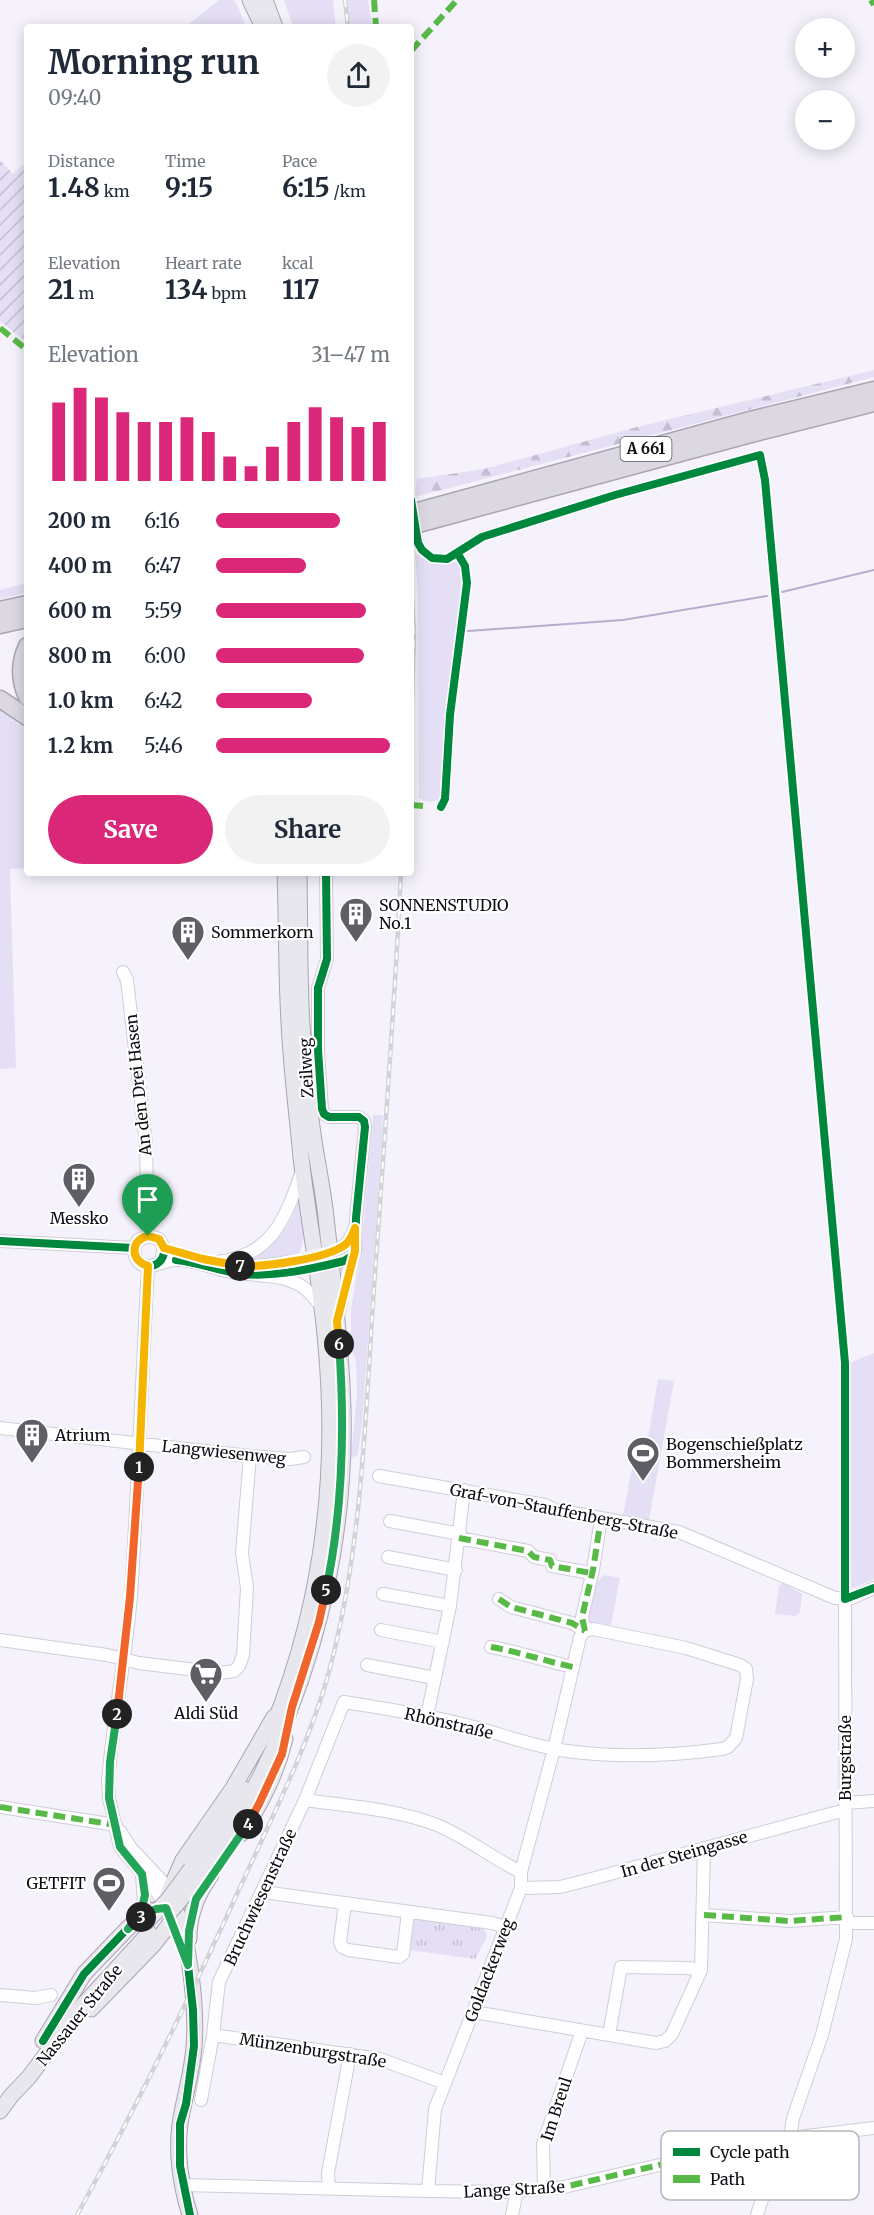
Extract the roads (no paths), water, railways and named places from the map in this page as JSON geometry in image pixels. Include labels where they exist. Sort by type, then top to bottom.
[{"type":"highway","name":"A 661","points":[[417,523],[750,420],[874,390]]},
{"type":"highway","name":"A 661","points":[[417,523],[470,511],[747,435],[874,403]]},
{"type":"highway","points":[[0,610],[24,605]]},
{"type":"highway","points":[[0,625],[24,620]]},
{"type":"highway","points":[[24,653],[20,671],[24,689]]},
{"type":"highway","points":[[0,699],[24,715]]},
{"type":"main road","points":[[258,1],[262,24]]},
{"type":"main road","points":[[258,1],[273,24]]},
{"type":"main road","points":[[190,1870],[218,1851],[241,1815],[288,1704],[319,1622],[337,1518],[342,1462],[343,1401],[337,1321],[303,1170],[289,1022],[285,876]]},
{"type":"main road","points":[[43,2041],[84,1974],[143,1915],[156,1909],[184,1909],[196,1899],[259,1804],[282,1754],[288,1704],[319,1574],[327,1517],[330,1464],[327,1348],[322,1306],[326,1216],[313,1132],[302,1025],[300,876]]},
{"type":"main road","points":[[180,1945],[149,1933],[170,1909],[233,1788],[288,1704]]},
{"type":"main road","name":"Nassauer Straße","points":[[11,2096],[21,2072],[43,2041],[173,1909],[190,1870]]},
{"type":"main road","points":[[188,1965],[189,1931],[196,1899]]},
{"type":"main road","points":[[170,1909],[188,1965]]},
{"type":"main road","points":[[170,1909],[186,1947],[193,2010],[194,2046],[186,2104],[180,2124],[189,2215]]},
{"type":"main road","name":"Nassauer Straße","points":[[0,2111],[29,2077],[72,2019],[149,1933]]},
{"type":"main road","points":[[186,2184],[195,2215]]},
{"type":"street","name":"Zeilweg","points":[[326,876],[327,959],[318,988],[319,1075],[322,1108],[324,1114],[329,1117],[359,1117],[364,1121],[365,1127],[355,1228],[355,1251],[337,1321]]},
{"type":"street","name":"An den Drei Hasen","points":[[123,972],[127,980],[146,1144],[148,1236]]},
{"type":"street","points":[[217,1262],[241,1258],[266,1243],[280,1226],[289,1209],[303,1170]]},
{"type":"street","points":[[262,1275],[323,1260],[347,1244],[355,1228]]},
{"type":"street","points":[[160,1261],[164,1248],[159,1239],[148,1236],[138,1240],[134,1248],[136,1258],[148,1266],[160,1261],[184,1261],[226,1271],[262,1275],[303,1287],[322,1306]]},
{"type":"street","points":[[0,1241],[134,1248]]},
{"type":"street","points":[[164,1248],[217,1262],[254,1267],[323,1260],[344,1261],[352,1256]]},
{"type":"street","points":[[148,1266],[141,1443],[125,1659],[108,1781],[109,1798],[116,1825],[147,1871],[162,1881],[170,1909]]},
{"type":"street","name":"Langwiesenweg","points":[[0,1428],[250,1456],[298,1459],[304,1457]]},
{"type":"street","points":[[0,1640],[139,1663],[220,1673],[234,1671],[239,1666],[243,1655],[247,1588],[242,1553],[250,1456]]},
{"type":"street","name":"Graf-von-Stauffenberg-Straße","points":[[379,1476],[545,1505],[556,1510],[679,1532],[807,1588],[835,1598],[845,1599]]},
{"type":"street","points":[[427,1716],[456,1570],[464,1491]]},
{"type":"street","name":"Goldackerweg","points":[[428,2191],[435,2109],[521,1888],[521,1872],[554,1749],[580,1636],[585,1631],[582,1621],[601,1518]]},
{"type":"street","points":[[390,1521],[528,1551],[534,1557],[550,1560],[552,1566],[591,1573]]},
{"type":"street","points":[[388,1557],[456,1570]]},
{"type":"street","points":[[845,1599],[874,1588]]},
{"type":"street","points":[[383,1594],[450,1606]]},
{"type":"street","points":[[499,1599],[511,1606],[572,1623],[585,1631]]},
{"type":"street","name":"Burgstraße","points":[[789,2131],[822,2035],[843,1954],[847,1920],[845,1599]]},
{"type":"street","name":"Rhönstraße","points":[[344,1702],[469,1725],[554,1749],[616,1756],[722,1749],[732,1744],[736,1738],[747,1679],[746,1669],[740,1665],[676,1645],[593,1629],[585,1631]]},
{"type":"street","points":[[381,1630],[443,1642]]},
{"type":"street","points":[[491,1647],[573,1667]]},
{"type":"street","points":[[367,1665],[435,1678]]},
{"type":"street","name":"Bruchwiesenstraße","points":[[201,2100],[213,2035],[219,1982],[306,1800],[344,1702]]},
{"type":"street","points":[[306,1800],[402,1815],[428,1822],[447,1830],[521,1872]]},
{"type":"street","name":"In der Steingasse","points":[[521,1888],[560,1887],[704,1848],[845,1806],[874,1801]]},
{"type":"street","points":[[0,1807],[116,1825]]},
{"type":"street","points":[[474,2012],[656,2043],[665,2041],[676,2025],[701,1970],[704,1848]]},
{"type":"street","points":[[147,1871],[190,1870]]},
{"type":"street","points":[[128,1929],[144,1904],[147,1871]]},
{"type":"street","points":[[263,1892],[492,1923],[506,1927]]},
{"type":"street","points":[[345,1903],[340,1942],[342,1947],[348,1950],[399,1957],[403,1954],[408,1912]]},
{"type":"street","points":[[704,1915],[789,1921],[847,1920],[874,1923]]},
{"type":"street","points":[[609,2035],[621,1967],[701,1970]]},
{"type":"street","points":[[0,1995],[36,1998],[51,1995]]},
{"type":"street","name":"Im Breul","points":[[544,2189],[543,2144],[582,2031]]},
{"type":"street","name":"Münzenburgstraße","points":[[213,2035],[389,2061],[445,2084]]},
{"type":"street","points":[[329,2189],[328,2173],[350,2054]]},
{"type":"street","name":"Lange Straße","points":[[852,2131],[874,2128]]},
{"type":"street","name":"Lange Straße","points":[[186,2184],[329,2189],[517,2191],[564,2187],[661,2165]]},
{"type":"street","points":[[512,2215],[517,2191]]},
{"type":"street","name":"Burgstraße","points":[[757,2215],[763,2200]]},
{"type":"waterway","points":[[782,592],[874,570]]},
{"type":"waterway","points":[[468,631],[623,620],[767,596]]},
{"type":"railway","points":[[345,0],[348,24]]},
{"type":"railway","points":[[77,2215],[121,2133],[204,1965],[300,1756],[327,1679],[347,1586],[360,1492],[401,876]]},
{"type":"place","name":"SONNENSTUDIO No.1","points":[[356,943]]},
{"type":"place","name":"Sommerkorn","points":[[188,961]]},
{"type":"place","name":"Messko","points":[[79,1208]]},
{"type":"place","name":"Atrium","points":[[32,1464]]},
{"type":"place","name":"Bogenschießplatz Bommersheim","points":[[643,1482]]},
{"type":"place","name":"Aldi Süd","points":[[206,1703]]},
{"type":"place","name":"GETFIT","points":[[109,1912]]}]
